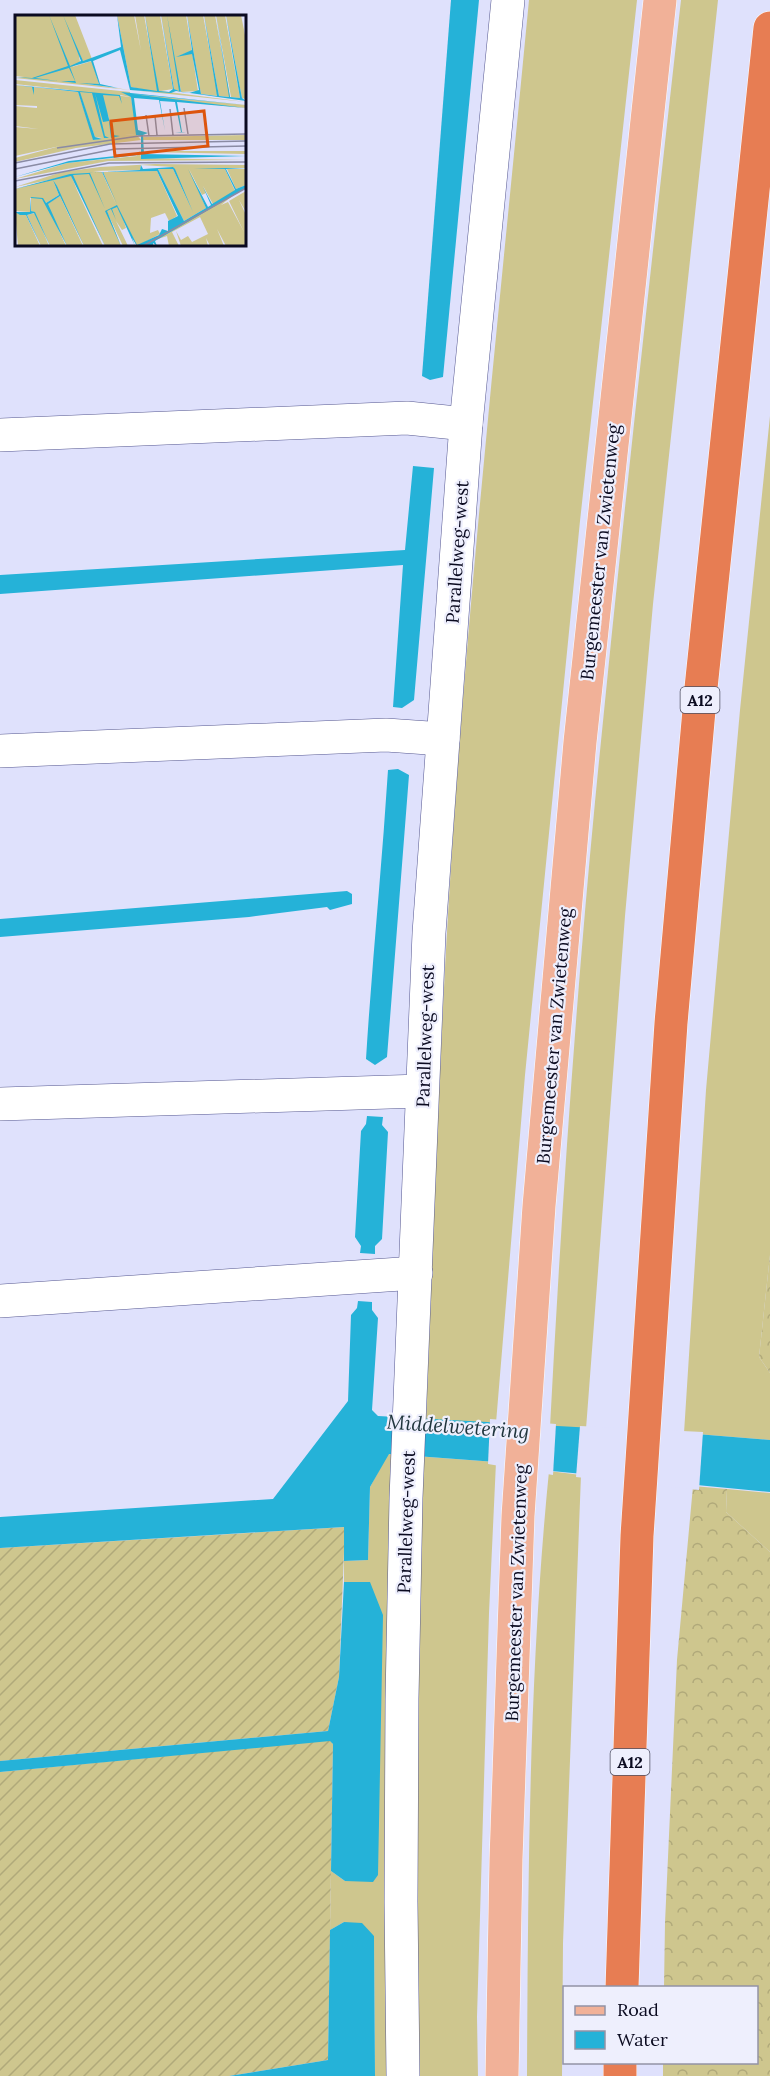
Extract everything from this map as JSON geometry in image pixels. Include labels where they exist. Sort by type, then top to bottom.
[{"type":"highway","name":"A12","points":[[622,1986],[637,1536],[671,1023],[701,688],[770,28]]},
{"type":"main road","name":"Burgemeester van Zwietenweg","points":[[502,2076],[506,1859],[518,1516],[539,1206],[580,742],[660,0]]},
{"type":"street","name":"Parallelweg-west","points":[[403,2076],[401,1902],[406,1474],[429,933],[466,423],[508,0]]},
{"type":"street","points":[[0,435],[407,418],[466,423]]},
{"type":"street","points":[[0,751],[386,735],[443,739]]},
{"type":"street","points":[[0,1104],[422,1091]]},
{"type":"street","points":[[0,1301],[416,1273]]},
{"type":"green space","points":[[529,0],[637,0],[580,521],[525,1075],[496,1423],[426,1420],[442,1026],[456,791],[481,494]]},
{"type":"green space","points":[[681,0],[718,0],[653,604],[625,916],[586,1429],[550,1427],[569,1114],[588,880],[626,501]]},
{"type":"green space","points":[[770,416],[770,1255],[759,1357],[770,1373],[770,1440],[684,1433],[706,1090],[740,710]]},
{"type":"green space","points":[[770,1255],[770,1373],[759,1357]]},
{"type":"green space","points":[[388,1454],[496,1462],[489,1613],[477,2017],[478,2076],[375,2076],[374,1936],[344,1922],[330,1930],[331,1871],[345,1881],[370,1582],[344,1582],[344,1561],[368,1560],[370,1487]]},
{"type":"green space","points":[[549,1471],[581,1475],[563,1943],[562,2076],[527,2076],[529,1849],[534,1697],[542,1546]]},
{"type":"green space","points":[[693,1486],[727,1489],[726,1512],[770,1552],[770,2076],[663,2076],[663,2064],[758,2064],[758,1986],[664,1986],[677,1660]]},
{"type":"green space","points":[[727,1489],[770,1493],[770,1552],[726,1512]]},
{"type":"green space","points":[[345,1527],[339,1677],[328,1731],[0,1761],[0,1548]]},
{"type":"green space","points":[[330,1740],[333,1744],[328,2060],[229,2076],[0,2076],[0,1772]]},
{"type":"water","points":[[451,0],[479,0],[443,377],[430,380],[422,376]]},
{"type":"water","points":[[413,466],[434,468],[414,700],[402,708],[393,707],[403,565],[0,594],[0,575],[405,550]]},
{"type":"water","points":[[398,769],[409,775],[387,1057],[375,1065],[366,1059],[371,986],[388,770]]},
{"type":"water","points":[[347,891],[352,894],[352,904],[330,910],[327,907],[249,917],[0,937],[0,919]]},
{"type":"water","points":[[367,1116],[383,1117],[382,1125],[388,1132],[382,1239],[375,1246],[375,1254],[360,1253],[361,1246],[355,1237],[361,1131],[366,1124]]},
{"type":"water","name":"Middelwetering","points":[[358,1301],[372,1302],[372,1310],[378,1318],[372,1410],[378,1416],[770,1440],[770,1492],[531,1469],[496,1462],[389,1454],[370,1487],[368,1560],[344,1561],[344,1527],[0,1548],[0,1517],[273,1499],[348,1401],[351,1315],[357,1308]]},
{"type":"water","points":[[344,1582],[370,1582],[383,1615],[378,1875],[373,1882],[345,1881],[331,1871],[333,1744],[330,1741],[0,1772],[0,1761],[328,1731],[339,1677]]},
{"type":"water","points":[[344,1922],[362,1923],[374,1936],[375,2076],[229,2076],[328,2060],[330,1930]]},
{"type":"pier","points":[[490,1419],[556,1424],[553,1475],[488,1464]]},
{"type":"pier","points":[[580,1426],[703,1432],[699,1490],[576,1477]]}]
